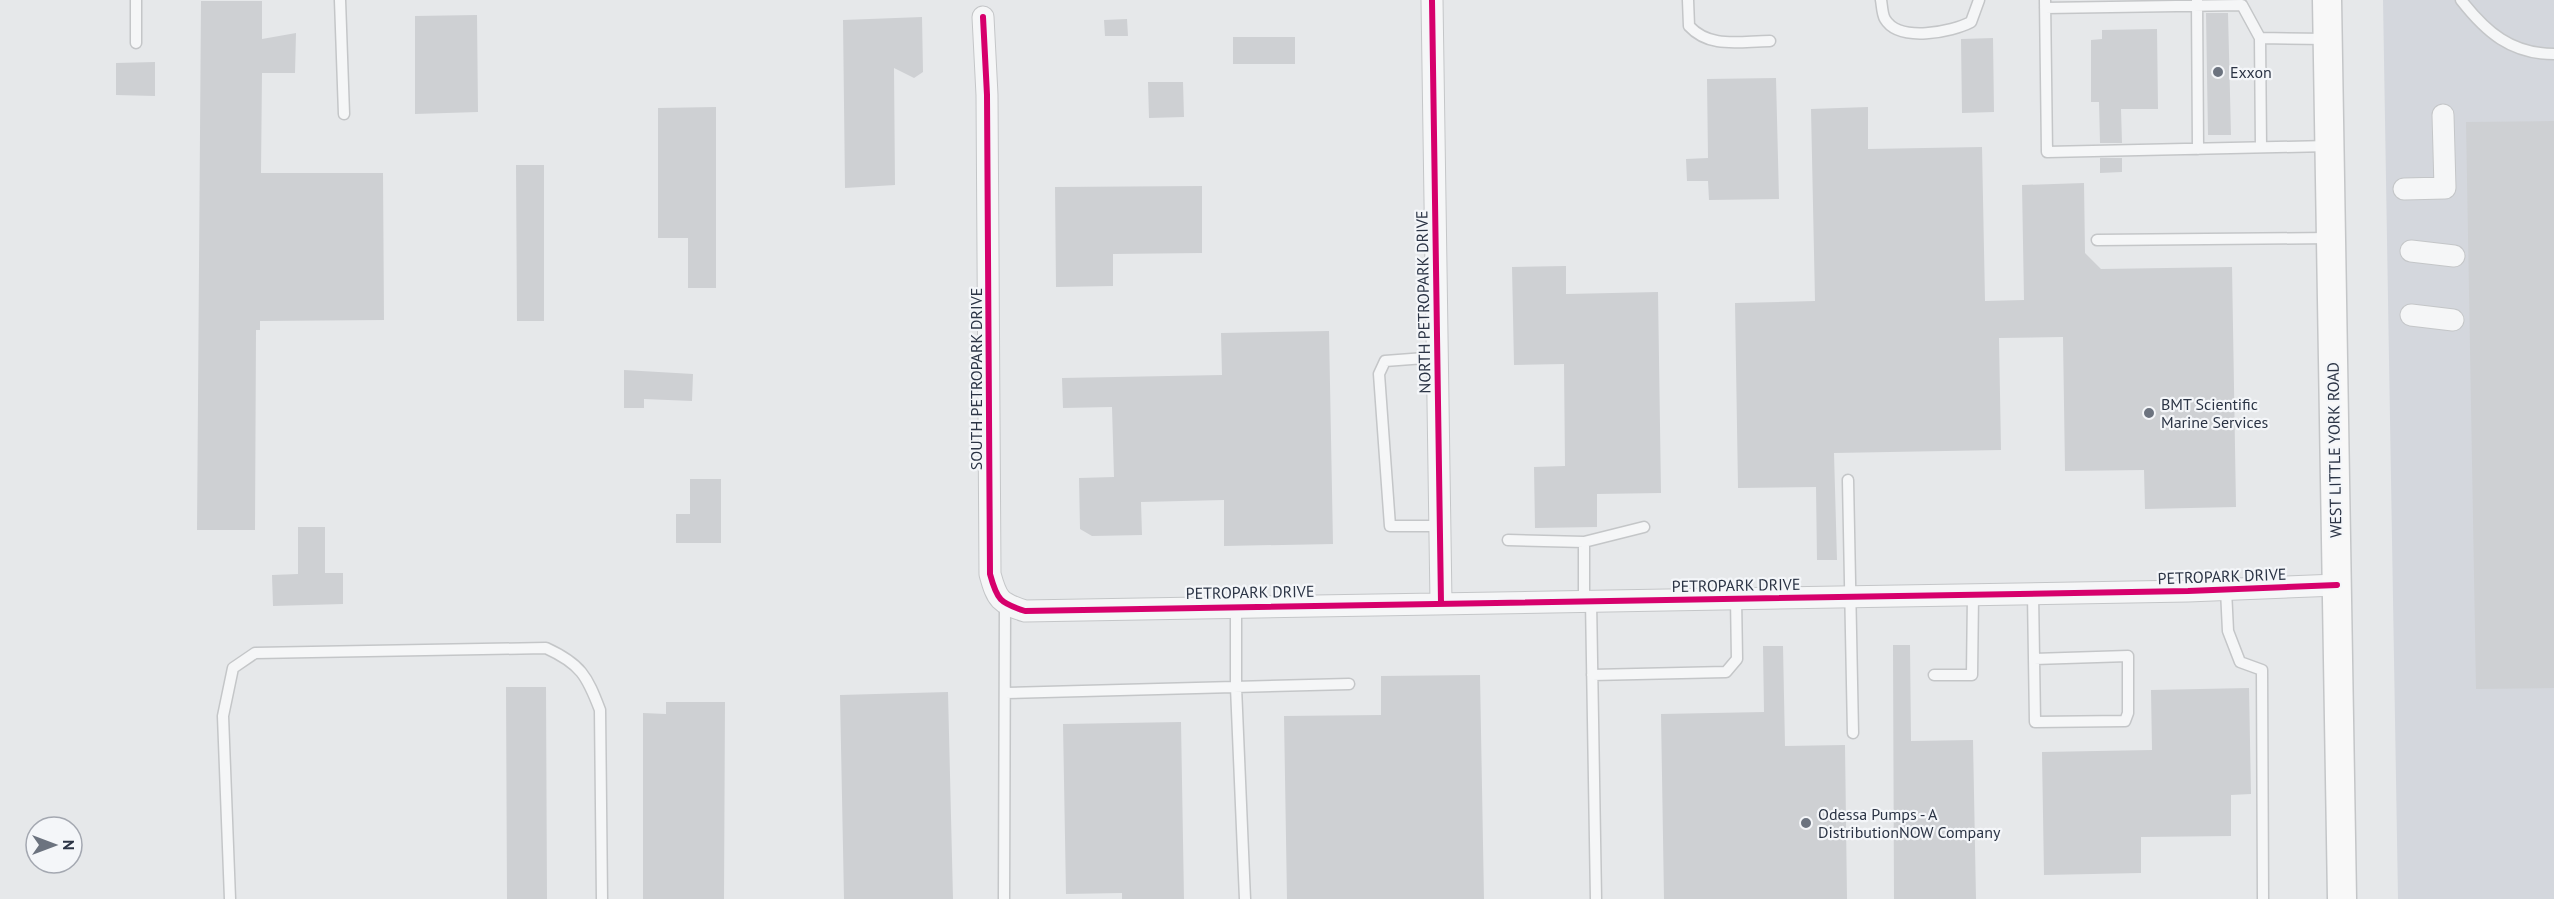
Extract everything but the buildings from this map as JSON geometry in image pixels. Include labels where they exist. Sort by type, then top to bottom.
[{"type":"main road","name":"WEST LITTLE YORK ROAD","points":[[2327,0],[2342,899]]},
{"type":"street","name":"NORTH PETROPARK DRIVE","points":[[1432,0],[1441,603]]},
{"type":"street","name":"SOUTH PETROPARK DRIVE","points":[[983,17],[987,95],[990,574],[995,594],[1005,605]]},
{"type":"street","points":[[2404,189],[2445,188],[2444,115]]},
{"type":"street","points":[[2411,251],[2454,256]]},
{"type":"street","points":[[2411,315],[2453,320]]},
{"type":"street","name":"PETROPARK DRIVE","points":[[1005,605],[1025,611],[1136,607],[2033,594],[2337,585]]},
{"type":"lane","points":[[136,0],[136,43]]},
{"type":"lane","points":[[340,0],[344,114]]},
{"type":"lane","points":[[1688,0],[1689,26],[1700,38],[1710,42],[1770,41]]},
{"type":"lane","points":[[1881,0],[1885,19],[1894,28],[1908,32],[1931,33],[1957,30],[1971,22],[1979,0]]},
{"type":"lane","points":[[2461,0],[2501,42],[2541,54],[2554,54]]},
{"type":"lane","points":[[2197,3],[2198,149]]},
{"type":"lane","points":[[2261,147],[2260,38],[2242,5],[2045,4],[2047,152],[2329,146]]},
{"type":"lane","points":[[2260,38],[2327,39]]},
{"type":"lane","points":[[2097,240],[2331,238]]},
{"type":"lane","points":[[1438,357],[1385,361],[1379,374],[1390,526],[1440,526]]},
{"type":"lane","points":[[1848,480],[1853,733]]},
{"type":"lane","points":[[1508,540],[1584,542],[1644,527]]},
{"type":"lane","points":[[1584,542],[1593,675],[1596,899]]},
{"type":"lane","points":[[2226,590],[2228,631],[2240,662],[2262,670],[2263,899]]},
{"type":"lane","points":[[2033,594],[2034,659],[2035,722],[2125,721],[2128,713],[2128,656],[2034,659]]},
{"type":"lane","points":[[1934,675],[1972,675],[1973,595]]},
{"type":"lane","points":[[1593,675],[1726,672],[1737,659],[1736,598]]},
{"type":"lane","points":[[1004,899],[1005,605]]},
{"type":"lane","points":[[1236,606],[1236,687],[1245,899]]},
{"type":"lane","points":[[230,899],[223,716],[233,668],[255,653],[546,648],[571,659],[591,686],[600,710],[602,899]]},
{"type":"lane","points":[[1005,693],[1349,684]]},
{"type":"shaded area","points":[[2383,0],[2554,0],[2554,899],[2398,899]]},
{"type":"cycle path","points":[[1432,0],[1441,603]]},
{"type":"cycle path","points":[[983,17],[987,95],[990,574],[998,595],[1010,606],[1025,611],[2188,591],[2337,585]]},
{"type":"place","name":"Exxon","points":[[2218,72]]},
{"type":"place","name":"BMT Scientific Marine Services","points":[[2149,413]]},
{"type":"place","name":"Odessa Pumps - A DistributionNOW Company","points":[[1806,823]]}]
